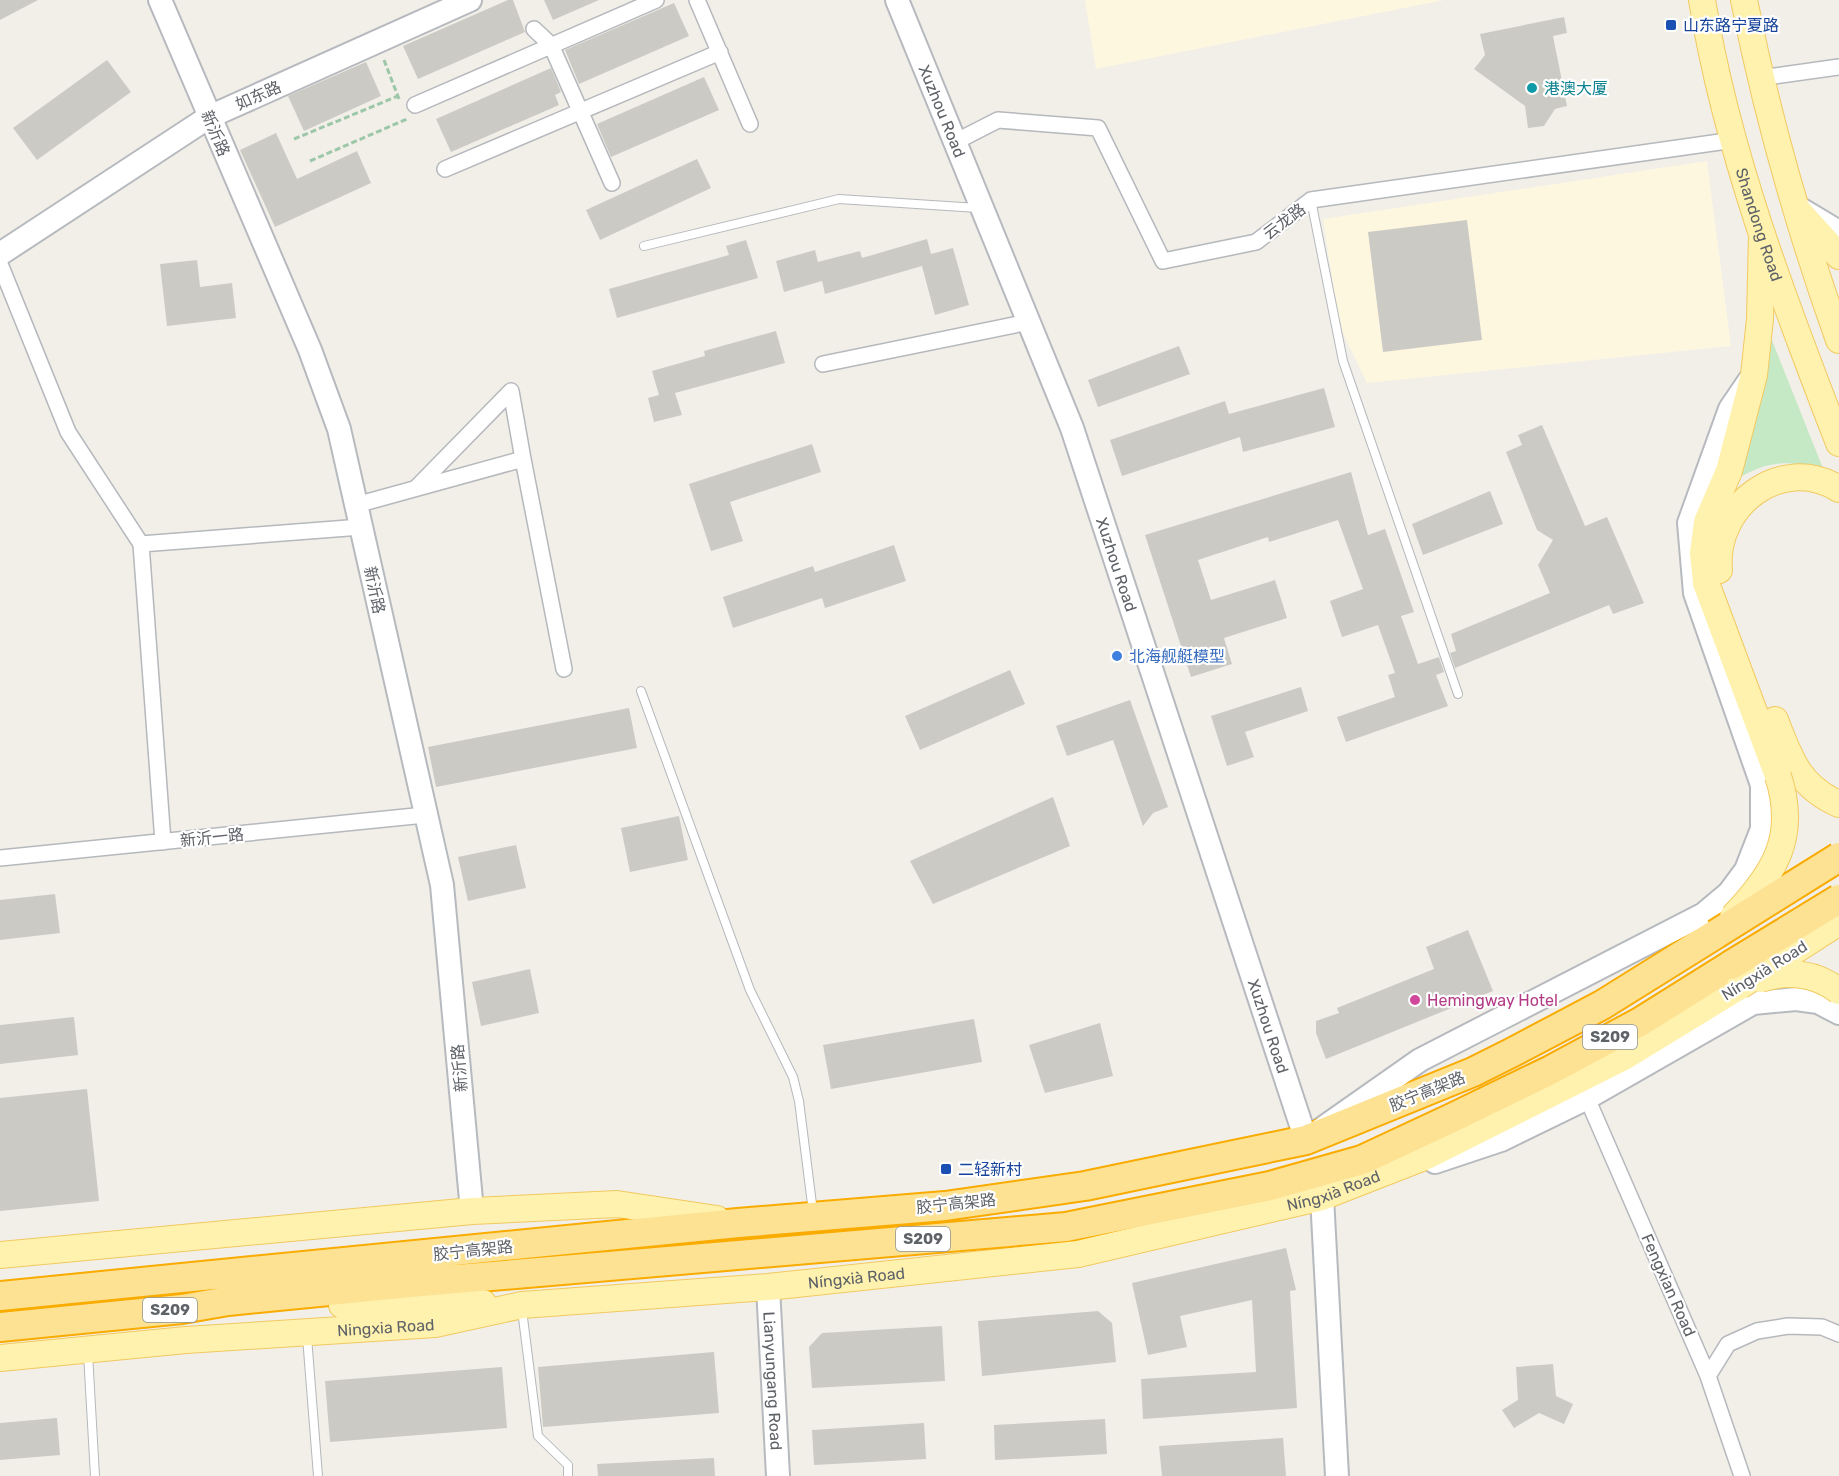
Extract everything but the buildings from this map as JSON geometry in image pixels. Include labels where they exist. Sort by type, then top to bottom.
[{"type":"highway","name":"胶宁高架路","points":[[0,1296],[738,1222],[945,1206],[1084,1186],[1306,1140],[1473,1072],[1602,1005],[1839,857]]},
{"type":"highway","name":"胶宁高架路","points":[[0,1327],[182,1309],[228,1300],[1066,1227],[1270,1186],[1362,1160],[1548,1071],[1629,1027],[1735,976],[1839,899]]},
{"type":"highway","points":[[182,1309],[239,1314],[342,1305]]},
{"type":"main road","name":"Shandong Road","points":[[1702,0],[1716,71],[1762,235],[1839,443]]},
{"type":"main road","points":[[1744,0],[1760,78],[1793,206],[1839,340]]},
{"type":"main road","points":[[1793,206],[1839,256]]},
{"type":"main road","points":[[1762,235],[1760,319],[1754,375],[1730,471],[1707,522],[1703,553],[1706,583],[1786,772],[1839,804]]},
{"type":"main road","points":[[1716,934],[1768,878],[1786,831],[1786,772],[1724,589],[1719,568],[1721,542],[1726,523],[1737,507],[1768,483],[1786,477],[1828,483],[1839,489]]},
{"type":"main road","name":"Níngxià Road","points":[[768,1287],[1078,1254],[1322,1197],[1427,1156],[1624,1057],[1735,976],[1839,922]]},
{"type":"main road","points":[[1735,976],[1791,973],[1812,977],[1839,990]]},
{"type":"main road","points":[[0,1255],[472,1211],[617,1204],[738,1222]]},
{"type":"main road","name":"Ningxia Road","points":[[0,1358],[87,1349],[435,1324],[522,1305],[768,1287]]},
{"type":"main road","points":[[342,1305],[480,1303],[522,1305]]},
{"type":"street","name":"新沂路","points":[[160,0],[310,350],[339,429],[442,885],[472,1211]]},
{"type":"street","name":"如东路","points":[[0,254],[209,117],[470,0]]},
{"type":"street","points":[[407,107],[656,0]]},
{"type":"street","points":[[697,0],[750,124]]},
{"type":"street","name":"Xuzhou Road","points":[[897,0],[1072,428],[1306,1140]]},
{"type":"street","points":[[534,29],[551,45],[612,183]]},
{"type":"street","points":[[445,169],[720,52]]},
{"type":"street","points":[[1760,78],[1839,67]]},
{"type":"street","name":"云龙路","points":[[955,141],[998,120],[1098,128],[1162,261],[1256,242],[1311,201],[1734,140]]},
{"type":"street","points":[[1793,206],[1817,217],[1839,232]]},
{"type":"street","points":[[0,264],[68,432],[141,544],[163,842]]},
{"type":"street","points":[[823,364],[1029,322]]},
{"type":"street","points":[[1306,1140],[1420,1060],[1704,914],[1729,892],[1746,870],[1759,837],[1761,785],[1695,593],[1689,523],[1730,409],[1754,375]]},
{"type":"street","points":[[416,488],[511,391],[564,669]]},
{"type":"street","points":[[356,505],[523,459]]},
{"type":"street","points":[[141,544],[361,527]]},
{"type":"street","name":"新沂一路","points":[[0,858],[425,815]]},
{"type":"street","points":[[1729,892],[1760,916],[1769,931],[1780,968],[1774,1000]]},
{"type":"street","points":[[1389,1171],[1435,1162],[1501,1140],[1587,1098],[1753,1003],[1774,1000],[1818,1002],[1839,1013]]},
{"type":"street","name":"Fengxian Road","points":[[1587,1098],[1708,1376],[1742,1476]]},
{"type":"street","points":[[1322,1197],[1337,1476]]},
{"type":"street","name":"Lianyungang Road","points":[[768,1287],[778,1476]]},
{"type":"street","points":[[1708,1376],[1728,1344],[1757,1332],[1788,1326],[1822,1326],[1839,1334]]},
{"type":"lane","points":[[644,246],[839,199],[982,208]]},
{"type":"lane","points":[[1311,201],[1343,361],[1458,694]]},
{"type":"lane","points":[[640,691],[750,990],[793,1077],[799,1101],[814,1217]]},
{"type":"lane","points":[[522,1305],[538,1436],[568,1465],[568,1476]]},
{"type":"lane","points":[[306,1332],[318,1476]]},
{"type":"lane","points":[[87,1349],[95,1476]]},
{"type":"path","points":[[310,161],[407,120],[407,107],[398,96],[378,42]]},
{"type":"path","points":[[294,139],[398,96]]},
{"type":"shaded area","points":[[1085,0],[1444,0],[1096,69]]},
{"type":"shaded area","points":[[1707,161],[1731,346],[1367,383],[1339,325],[1323,219]]},
{"type":"green space","points":[[1771,338],[1824,471],[1798,464],[1776,464],[1755,470],[1732,482],[1749,437]]},
{"type":"place","name":"山东路宁夏路","points":[[1671,25]]},
{"type":"place","name":"港澳大厦","points":[[1532,88]]},
{"type":"place","name":"北海舰艇模型","points":[[1117,656]]},
{"type":"place","name":"Hemingway Hotel","points":[[1415,1000]]},
{"type":"place","name":"二轻新村","points":[[946,1169]]}]
